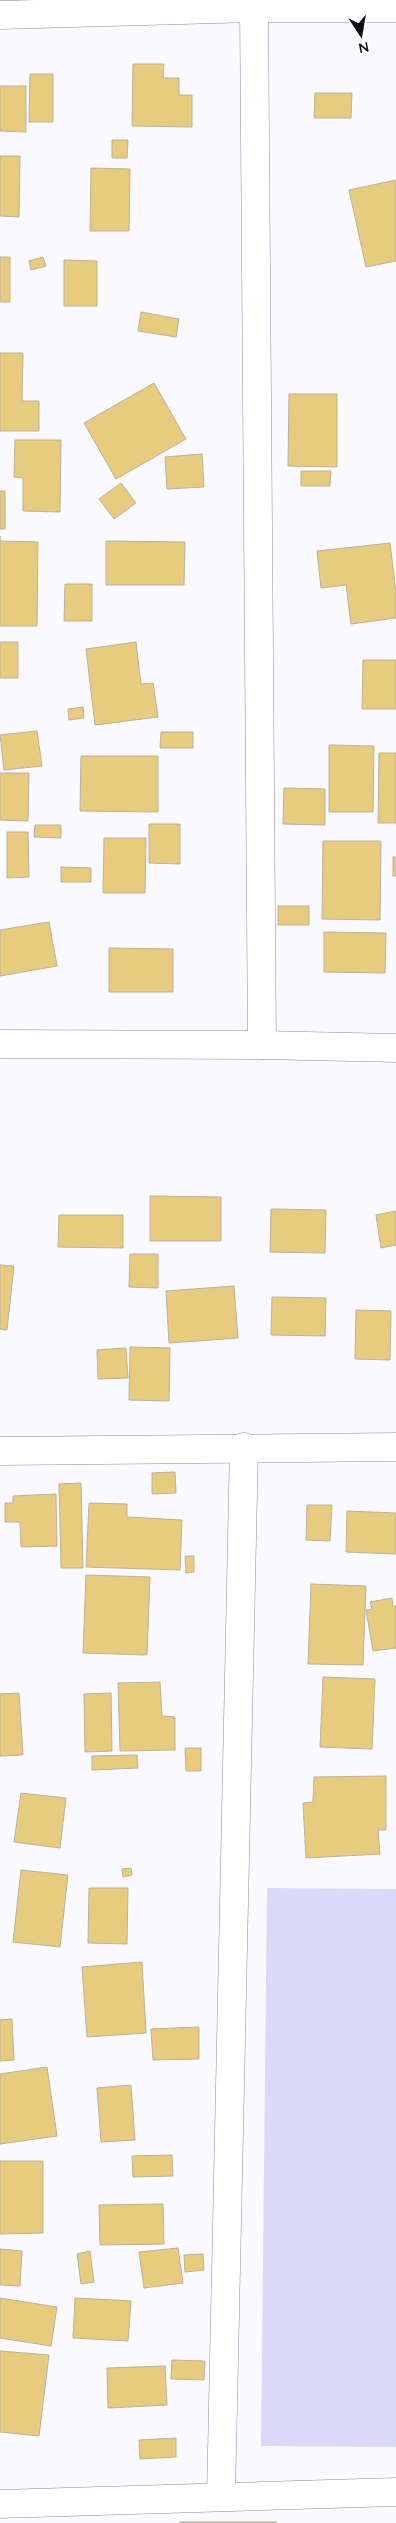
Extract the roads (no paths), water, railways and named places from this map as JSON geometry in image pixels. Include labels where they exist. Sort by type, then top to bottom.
[{"type":"street","points":[[254,8],[262,1045]]},
{"type":"street","points":[[0,15],[254,8],[396,8]]},
{"type":"street","points":[[0,1044],[262,1045],[396,1048]]},
{"type":"street","points":[[221,2497],[244,1447]]},
{"type":"street","points":[[0,1452],[244,1447],[396,1447]]},
{"type":"street","points":[[0,2504],[396,2492]]}]
